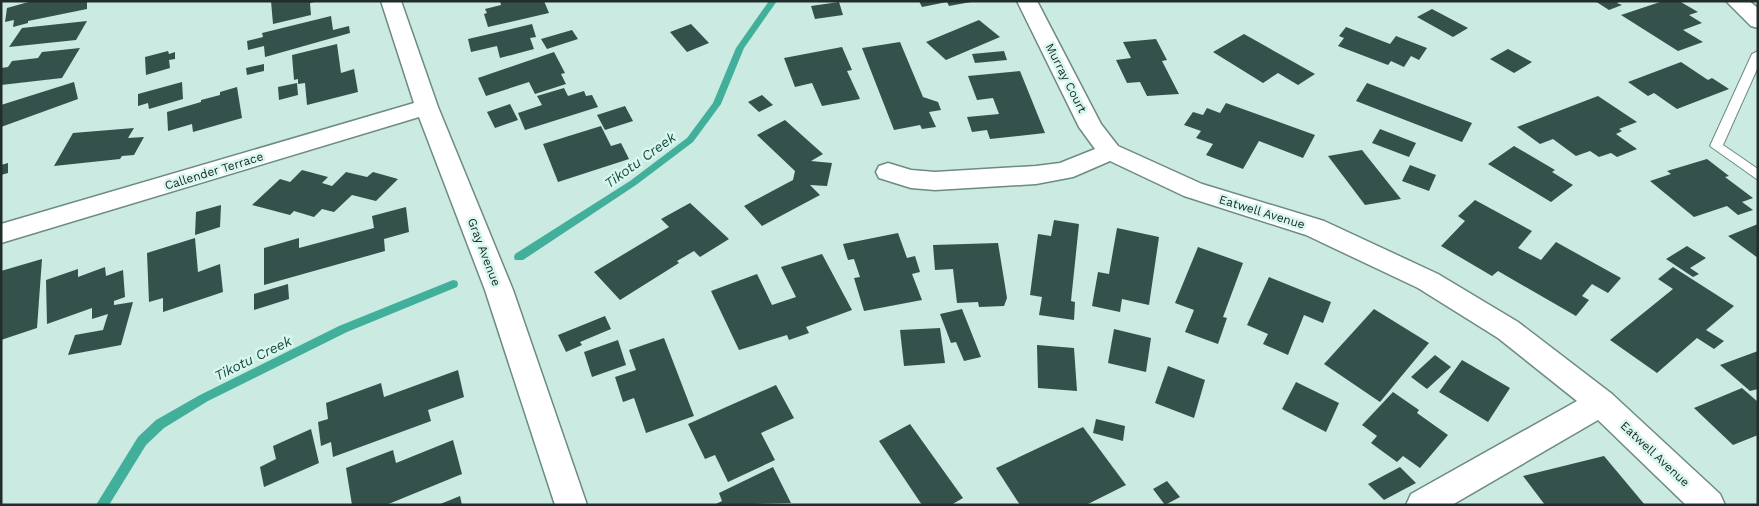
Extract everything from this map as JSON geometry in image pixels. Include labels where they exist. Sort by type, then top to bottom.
[{"type":"street","name":"Gray Avenue","points":[[392,1],[427,107],[499,290],[571,505]]},
{"type":"street","name":"Murray Court","points":[[1027,1],[1091,127],[1110,152]]},
{"type":"street","points":[[1736,1],[1752,14],[1758,22]]},
{"type":"street","name":"Callender Terrace","points":[[1,234],[427,107]]},
{"type":"street","points":[[888,172],[912,179],[934,181],[1036,175],[1064,171],[1110,152]]},
{"type":"street","name":"Eatwell Avenue","points":[[1110,152],[1193,190],[1315,228],[1428,281],[1508,330],[1601,403],[1709,505]]},
{"type":"street","points":[[1422,505],[1601,403]]},
{"type":"lane","points":[[1758,54],[1716,146],[1758,176]]},
{"type":"building","points":[[32,1],[87,1],[87,9],[28,21],[28,23],[13,27],[14,20],[5,22],[7,8]]},
{"type":"building","points":[[271,1],[314,2],[310,3],[311,15],[273,24]]},
{"type":"building","points":[[500,1],[544,1],[549,13],[488,27],[484,14],[487,13],[485,9],[501,5]]},
{"type":"building","points":[[919,1],[971,2],[949,6],[947,2],[922,7]]},
{"type":"building","points":[[1595,1],[1620,1],[1617,3],[1622,5],[1609,10]]},
{"type":"building","points":[[1663,1],[1679,1],[1698,12],[1689,15],[1702,23],[1683,30],[1703,42],[1678,51],[1621,15]]},
{"type":"building","points":[[839,2],[843,15],[815,19],[811,6]]},
{"type":"building","points":[[1432,9],[1468,28],[1453,37],[1417,17]]},
{"type":"building","points":[[331,16],[333,30],[349,26],[350,33],[265,57],[264,46],[248,50],[247,41],[263,37],[262,33]]},
{"type":"building","points":[[979,20],[1000,37],[946,60],[926,42]]},
{"type":"building","points":[[87,21],[76,40],[9,47],[22,28]]},
{"type":"building","points":[[532,24],[536,37],[530,38],[534,49],[500,58],[497,46],[471,52],[468,39]]},
{"type":"building","points":[[691,24],[709,43],[687,52],[670,32]]},
{"type":"building","points":[[1346,27],[1390,44],[1396,36],[1427,48],[1419,60],[1411,56],[1404,67],[1391,61],[1388,65],[1338,46],[1344,38],[1339,36]]},
{"type":"building","points":[[572,30],[578,39],[547,49],[541,39]]},
{"type":"building","points":[[1244,34],[1315,74],[1298,85],[1278,73],[1263,83],[1213,52]]},
{"type":"building","points":[[1156,39],[1167,60],[1162,61],[1179,94],[1147,96],[1140,82],[1127,83],[1116,60],[1131,58],[1123,42]]},
{"type":"building","points":[[900,42],[923,97],[938,102],[941,110],[929,112],[936,127],[922,129],[920,125],[894,130],[862,48]]},
{"type":"building","points":[[337,44],[341,73],[354,69],[358,92],[307,105],[305,83],[298,84],[298,79],[294,80],[292,55]]},
{"type":"building","points":[[842,47],[852,70],[847,71],[860,99],[822,106],[812,83],[795,87],[784,58]]},
{"type":"building","points":[[80,48],[62,78],[1,85],[1,68],[8,67],[12,61],[38,58],[42,52]]},
{"type":"building","points":[[1508,49],[1532,62],[1514,73],[1490,59]]},
{"type":"building","points":[[168,51],[169,54],[175,52],[175,59],[169,60],[170,68],[146,75],[145,57]]},
{"type":"building","points":[[1004,51],[1007,60],[975,63],[972,54]]},
{"type":"building","points":[[554,52],[565,73],[561,74],[566,84],[535,94],[529,82],[486,96],[478,78]]},
{"type":"building","points":[[1681,62],[1708,80],[1712,78],[1729,89],[1677,109],[1654,93],[1648,96],[1628,82]]},
{"type":"building","points":[[264,64],[264,71],[247,75],[246,68]]},
{"type":"building","points":[[1020,71],[1045,133],[990,139],[987,130],[972,132],[967,117],[999,114],[993,98],[977,100],[968,76]]},
{"type":"building","points":[[74,82],[78,99],[1,127],[1,105]]},
{"type":"building","points":[[182,82],[183,99],[149,109],[148,103],[138,106],[138,94]]},
{"type":"building","points":[[297,83],[298,95],[279,100],[278,87]]},
{"type":"building","points":[[1367,83],[1472,123],[1462,142],[1356,101]]},
{"type":"building","points":[[237,87],[242,118],[193,132],[192,124],[168,131],[167,112],[201,102],[201,100],[220,95],[220,92]]},
{"type":"building","points":[[564,88],[568,96],[584,91],[586,96],[592,95],[598,107],[525,130],[518,113],[542,105],[537,96]]},
{"type":"building","points":[[762,95],[773,105],[759,112],[748,102]]},
{"type":"building","points":[[1598,96],[1637,122],[1619,129],[1622,131],[1616,134],[1637,149],[1617,157],[1611,153],[1599,157],[1590,151],[1576,156],[1553,139],[1540,144],[1517,127]]},
{"type":"building","points":[[1226,103],[1315,135],[1303,158],[1259,141],[1243,169],[1206,155],[1213,144],[1196,138],[1201,131],[1184,125],[1193,112],[1203,115],[1207,108],[1220,113]]},
{"type":"building","points":[[510,104],[518,120],[495,128],[487,112]]},
{"type":"building","points":[[625,106],[633,121],[605,130],[597,115]]},
{"type":"building","points":[[785,120],[823,154],[811,161],[832,163],[827,186],[810,185],[820,195],[762,226],[744,206],[793,180],[795,171],[757,135]]},
{"type":"building","points":[[601,126],[611,146],[621,143],[629,159],[558,182],[543,144]]},
{"type":"building","points":[[134,128],[128,138],[144,137],[134,155],[122,156],[120,159],[54,166],[73,133]]},
{"type":"building","points":[[1380,129],[1416,143],[1409,157],[1372,143]]},
{"type":"building","points":[[1514,146],[1555,170],[1552,172],[1573,185],[1551,202],[1488,164]]},
{"type":"building","points":[[1362,150],[1401,199],[1365,205],[1328,156]]},
{"type":"building","points":[[1707,159],[1729,176],[1725,177],[1753,198],[1742,202],[1753,210],[1738,215],[1727,206],[1694,217],[1650,181],[1671,174],[1667,171]]},
{"type":"building","points":[[8,163],[8,173],[1,175],[1,165]]},
{"type":"building","points":[[1410,165],[1436,175],[1429,191],[1402,181]]},
{"type":"building","points":[[302,170],[328,177],[322,183],[332,186],[346,172],[367,177],[373,172],[398,179],[376,201],[352,195],[334,212],[322,209],[314,217],[294,211],[290,215],[252,205],[280,179],[290,182]]},
{"type":"building","points":[[1475,200],[1532,231],[1518,248],[1541,260],[1556,242],[1621,278],[1608,293],[1592,284],[1582,296],[1589,300],[1576,316],[1498,271],[1492,276],[1441,246],[1465,221],[1458,216]]},
{"type":"building","points":[[690,203],[729,239],[700,257],[694,251],[677,261],[679,263],[620,300],[594,272],[669,227],[661,219]]},
{"type":"building","points":[[221,205],[220,227],[195,235],[196,212]]},
{"type":"building","points":[[406,207],[409,232],[384,239],[385,251],[264,285],[264,248],[299,238],[299,248],[374,228],[372,216]]},
{"type":"building","points":[[1054,220],[1079,224],[1071,301],[1075,302],[1074,320],[1039,315],[1042,297],[1030,295],[1038,234],[1051,236]]},
{"type":"building","points":[[1758,224],[1758,258],[1728,236]]},
{"type":"building","points":[[1117,228],[1159,237],[1149,305],[1122,299],[1120,312],[1092,306],[1098,272],[1109,274]]},
{"type":"building","points":[[898,233],[907,258],[915,256],[920,272],[912,274],[922,300],[864,311],[854,278],[860,277],[854,259],[848,260],[843,244]]},
{"type":"building","points":[[195,238],[198,272],[220,264],[223,292],[163,312],[163,298],[149,302],[147,253]]},
{"type":"building","points":[[998,243],[1007,298],[1004,306],[979,307],[978,302],[957,303],[953,269],[935,270],[933,245]]},
{"type":"building","points":[[1687,246],[1706,258],[1690,268],[1699,274],[1693,277],[1666,259]]},
{"type":"building","points":[[1198,247],[1243,263],[1223,317],[1227,318],[1218,344],[1185,332],[1194,310],[1175,303]]},
{"type":"building","points":[[822,254],[852,310],[806,327],[809,333],[789,340],[787,335],[739,350],[711,291],[757,274],[772,305],[796,297],[781,267]]},
{"type":"building","points":[[42,259],[37,328],[1,340],[1,271]]},
{"type":"building","points":[[105,267],[106,276],[123,270],[125,297],[114,301],[114,305],[133,302],[121,345],[68,355],[75,335],[103,330],[108,314],[92,319],[92,308],[47,324],[46,280],[78,269],[78,277]]},
{"type":"building","points":[[1673,267],[1734,306],[1706,330],[1724,341],[1714,349],[1697,338],[1657,373],[1610,340],[1673,289],[1658,279]]},
{"type":"building","points":[[1269,277],[1331,302],[1323,323],[1304,315],[1288,355],[1263,344],[1268,334],[1247,325]]},
{"type":"building","points":[[288,284],[289,299],[254,310],[254,294]]},
{"type":"building","points":[[962,309],[981,357],[964,361],[956,342],[951,343],[940,314]]},
{"type":"building","points":[[1374,309],[1429,343],[1380,402],[1324,364]]},
{"type":"building","points":[[605,316],[611,329],[580,342],[582,345],[566,352],[558,335]]},
{"type":"building","points":[[940,328],[945,363],[904,366],[900,330]]},
{"type":"building","points":[[1114,329],[1151,338],[1146,372],[1108,363]]},
{"type":"building","points":[[664,338],[694,416],[646,433],[634,398],[623,402],[615,377],[636,370],[629,350]]},
{"type":"building","points":[[618,340],[626,365],[592,377],[584,352]]},
{"type":"building","points":[[1037,345],[1074,348],[1077,391],[1038,388]]},
{"type":"building","points":[[1758,351],[1758,389],[1750,391],[1720,365]]},
{"type":"building","points":[[1435,355],[1451,367],[1427,389],[1411,377]]},
{"type":"building","points":[[1462,360],[1510,388],[1488,422],[1439,392]]},
{"type":"building","points":[[1168,366],[1205,380],[1194,418],[1155,403]]},
{"type":"building","points":[[458,370],[464,397],[428,410],[431,421],[333,457],[331,442],[321,446],[318,422],[328,419],[326,403],[381,383],[384,397]]},
{"type":"building","points":[[1296,382],[1339,403],[1326,432],[1282,409]]},
{"type":"building","points":[[776,385],[794,418],[761,433],[775,460],[728,482],[715,455],[705,459],[688,424]]},
{"type":"building","points":[[1742,388],[1758,402],[1758,435],[1733,445],[1694,408]]},
{"type":"building","points":[[1393,392],[1419,410],[1417,413],[1448,435],[1420,468],[1403,456],[1397,462],[1371,443],[1377,436],[1362,425]]},
{"type":"building","points":[[1096,419],[1125,426],[1123,441],[1093,433]]},
{"type":"building","points":[[910,424],[963,498],[951,505],[922,505],[879,441]]},
{"type":"building","points":[[1083,427],[1126,485],[1086,505],[1020,505],[996,468]]},
{"type":"building","points":[[311,429],[319,463],[264,487],[260,467],[276,459],[273,446]]},
{"type":"building","points":[[453,440],[462,474],[386,505],[352,505],[346,468],[393,450],[396,463]]},
{"type":"building","points":[[1604,456],[1645,505],[1545,505],[1523,476]]},
{"type":"building","points":[[773,467],[791,503],[714,505],[722,501],[719,493]]},
{"type":"building","points":[[1400,467],[1416,483],[1384,500],[1368,484]]},
{"type":"building","points":[[1167,481],[1180,497],[1165,505],[1153,489]]},
{"type":"building","points":[[460,496],[462,505],[438,505]]},
{"type":"waterway","name":"Tikotu Creek","points":[[519,257],[633,183],[690,140],[717,104],[740,48],[773,1]]},
{"type":"waterway","name":"Tikotu Creek","points":[[102,505],[142,441],[160,424],[204,398],[343,329],[453,284]]}]
